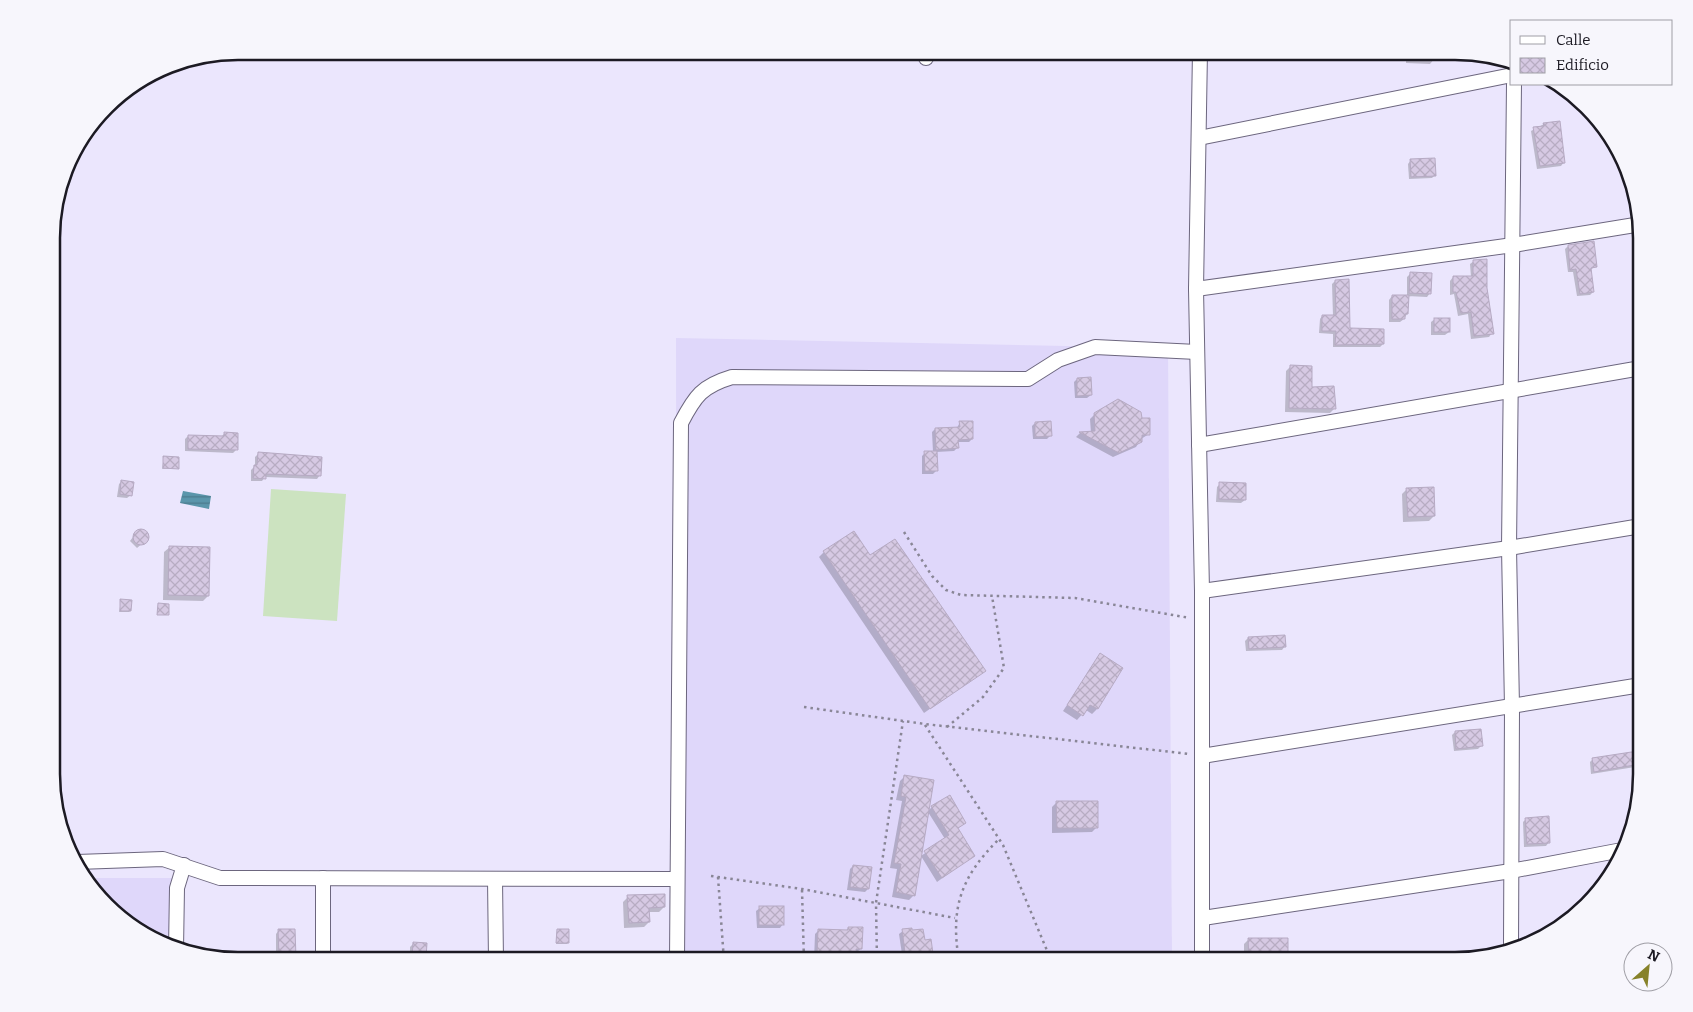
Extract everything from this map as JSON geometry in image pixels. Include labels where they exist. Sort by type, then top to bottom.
[{"type":"street","points":[[1200,60],[1196,289],[1202,591],[1202,952]]},
{"type":"street","points":[[1199,138],[1510,76]]},
{"type":"street","points":[[1511,943],[1512,707],[1509,548],[1514,85]]},
{"type":"street","points":[[1196,289],[1513,245],[1633,225]]},
{"type":"street","points":[[677,952],[681,423],[692,402],[710,383],[732,377],[1028,379],[1058,360],[1095,347],[1197,352]]},
{"type":"street","points":[[1199,445],[1633,369]]},
{"type":"street","points":[[1202,591],[1509,548],[1633,527]]},
{"type":"street","points":[[1202,756],[1633,686]]},
{"type":"street","points":[[1203,918],[1511,871],[1616,851]]},
{"type":"street","points":[[83,862],[163,859],[220,878],[677,879]]},
{"type":"street","points":[[176,941],[176,888],[184,865]]},
{"type":"street","points":[[323,878],[323,952]]},
{"type":"street","points":[[495,879],[496,952]]},
{"type":"path","points":[[904,532],[932,576],[946,590],[961,595],[1075,598],[1202,620]]},
{"type":"path","points":[[947,727],[982,697],[1004,668],[992,596]]},
{"type":"path","points":[[804,707],[947,727],[1202,756]]},
{"type":"path","points":[[877,952],[876,903],[903,721]]},
{"type":"path","points":[[925,724],[999,839],[1048,952]]},
{"type":"path","points":[[958,952],[955,918],[965,884],[978,860],[999,839]]},
{"type":"path","points":[[711,876],[802,889],[955,918]]},
{"type":"path","points":[[718,877],[723,952]]},
{"type":"path","points":[[802,889],[804,952]]},
{"type":"shaded area","points":[[676,338],[1168,348],[1172,952],[677,952]]},
{"type":"shaded area","points":[[94,878],[174,878],[172,939],[159,934],[139,922],[121,908]]},
{"type":"green space","points":[[271,489],[346,494],[337,621],[263,616]]},
{"type":"water","points":[[183,491],[211,496],[209,509],[180,503]]},
{"type":"building","points":[[1560,121],[1565,163],[1540,166],[1533,127],[1544,126],[1543,123]]},
{"type":"building","points":[[1435,158],[1436,176],[1411,177],[1410,159]]},
{"type":"building","points":[[1594,241],[1597,267],[1591,268],[1594,292],[1580,294],[1576,269],[1570,270],[1568,245]]},
{"type":"building","points":[[1487,259],[1487,288],[1494,334],[1474,336],[1471,312],[1461,313],[1456,292],[1453,292],[1453,276],[1473,276],[1473,260]]},
{"type":"building","points":[[1410,272],[1432,273],[1431,294],[1409,293]]},
{"type":"building","points":[[1349,279],[1350,328],[1384,329],[1384,344],[1335,345],[1336,331],[1322,331],[1322,315],[1336,315],[1335,280]]},
{"type":"building","points":[[1392,295],[1409,295],[1408,314],[1405,314],[1405,319],[1392,319]]},
{"type":"building","points":[[1434,318],[1450,318],[1450,332],[1434,332]]},
{"type":"building","points":[[1290,365],[1312,366],[1312,387],[1334,386],[1336,409],[1289,408]]},
{"type":"building","points":[[1091,377],[1092,395],[1077,396],[1077,378]]},
{"type":"building","points":[[1118,399],[1141,412],[1142,418],[1150,418],[1150,435],[1142,435],[1142,442],[1119,453],[1079,432],[1095,431],[1094,413]]},
{"type":"building","points":[[959,421],[973,421],[973,439],[958,440],[959,448],[936,450],[935,428],[960,427]]},
{"type":"building","points":[[1051,421],[1052,436],[1035,437],[1035,422]]},
{"type":"building","points":[[224,432],[238,433],[238,450],[188,449],[188,435],[224,436]]},
{"type":"building","points":[[924,451],[937,451],[938,471],[925,471]]},
{"type":"building","points":[[258,452],[322,457],[321,476],[266,474],[266,479],[253,478]]},
{"type":"building","points":[[163,456],[179,457],[179,469],[163,468]]},
{"type":"building","points":[[121,480],[134,482],[132,496],[120,494]]},
{"type":"building","points":[[1219,482],[1246,483],[1246,500],[1219,499]]},
{"type":"building","points":[[1434,487],[1435,516],[1408,517],[1406,488]]},
{"type":"building","points":[[138,529],[144,529],[149,534],[147,543],[138,545],[133,540],[133,534]]},
{"type":"building","points":[[854,531],[870,555],[895,539],[986,671],[930,709],[823,551]]},
{"type":"building","points":[[169,546],[210,547],[209,596],[168,595]]},
{"type":"building","points":[[120,599],[132,600],[131,611],[120,611]]},
{"type":"building","points":[[158,603],[169,604],[169,615],[157,615]]},
{"type":"building","points":[[1285,635],[1286,647],[1249,649],[1248,637]]},
{"type":"building","points":[[1100,653],[1123,668],[1098,709],[1090,705],[1083,716],[1067,705]]},
{"type":"building","points":[[1481,729],[1483,746],[1456,749],[1455,731]]},
{"type":"building","points":[[1633,752],[1633,765],[1594,772],[1592,758]]},
{"type":"building","points":[[904,775],[934,780],[915,896],[896,892],[901,864],[894,863],[906,797],[901,796]]},
{"type":"building","points":[[950,795],[966,823],[958,828],[975,856],[942,878],[924,851],[949,835],[931,806]]},
{"type":"building","points":[[1056,801],[1098,801],[1098,828],[1057,828]]},
{"type":"building","points":[[1549,816],[1550,843],[1527,844],[1525,818]]},
{"type":"building","points":[[853,865],[872,867],[869,889],[850,887]]},
{"type":"building","points":[[665,894],[665,907],[649,908],[650,922],[629,923],[627,895]]},
{"type":"building","points":[[759,906],[784,906],[784,925],[759,925]]},
{"type":"building","points":[[848,927],[863,927],[862,949],[856,949],[856,952],[817,952],[818,929],[848,930]]},
{"type":"building","points":[[278,929],[295,929],[296,952],[279,952]]},
{"type":"building","points":[[557,929],[569,929],[569,943],[556,943]]},
{"type":"building","points":[[902,929],[923,929],[925,940],[931,939],[933,952],[905,952]]},
{"type":"building","points":[[1248,938],[1288,938],[1288,952],[1249,952]]},
{"type":"building","points":[[413,942],[427,943],[426,952],[412,952]]}]
